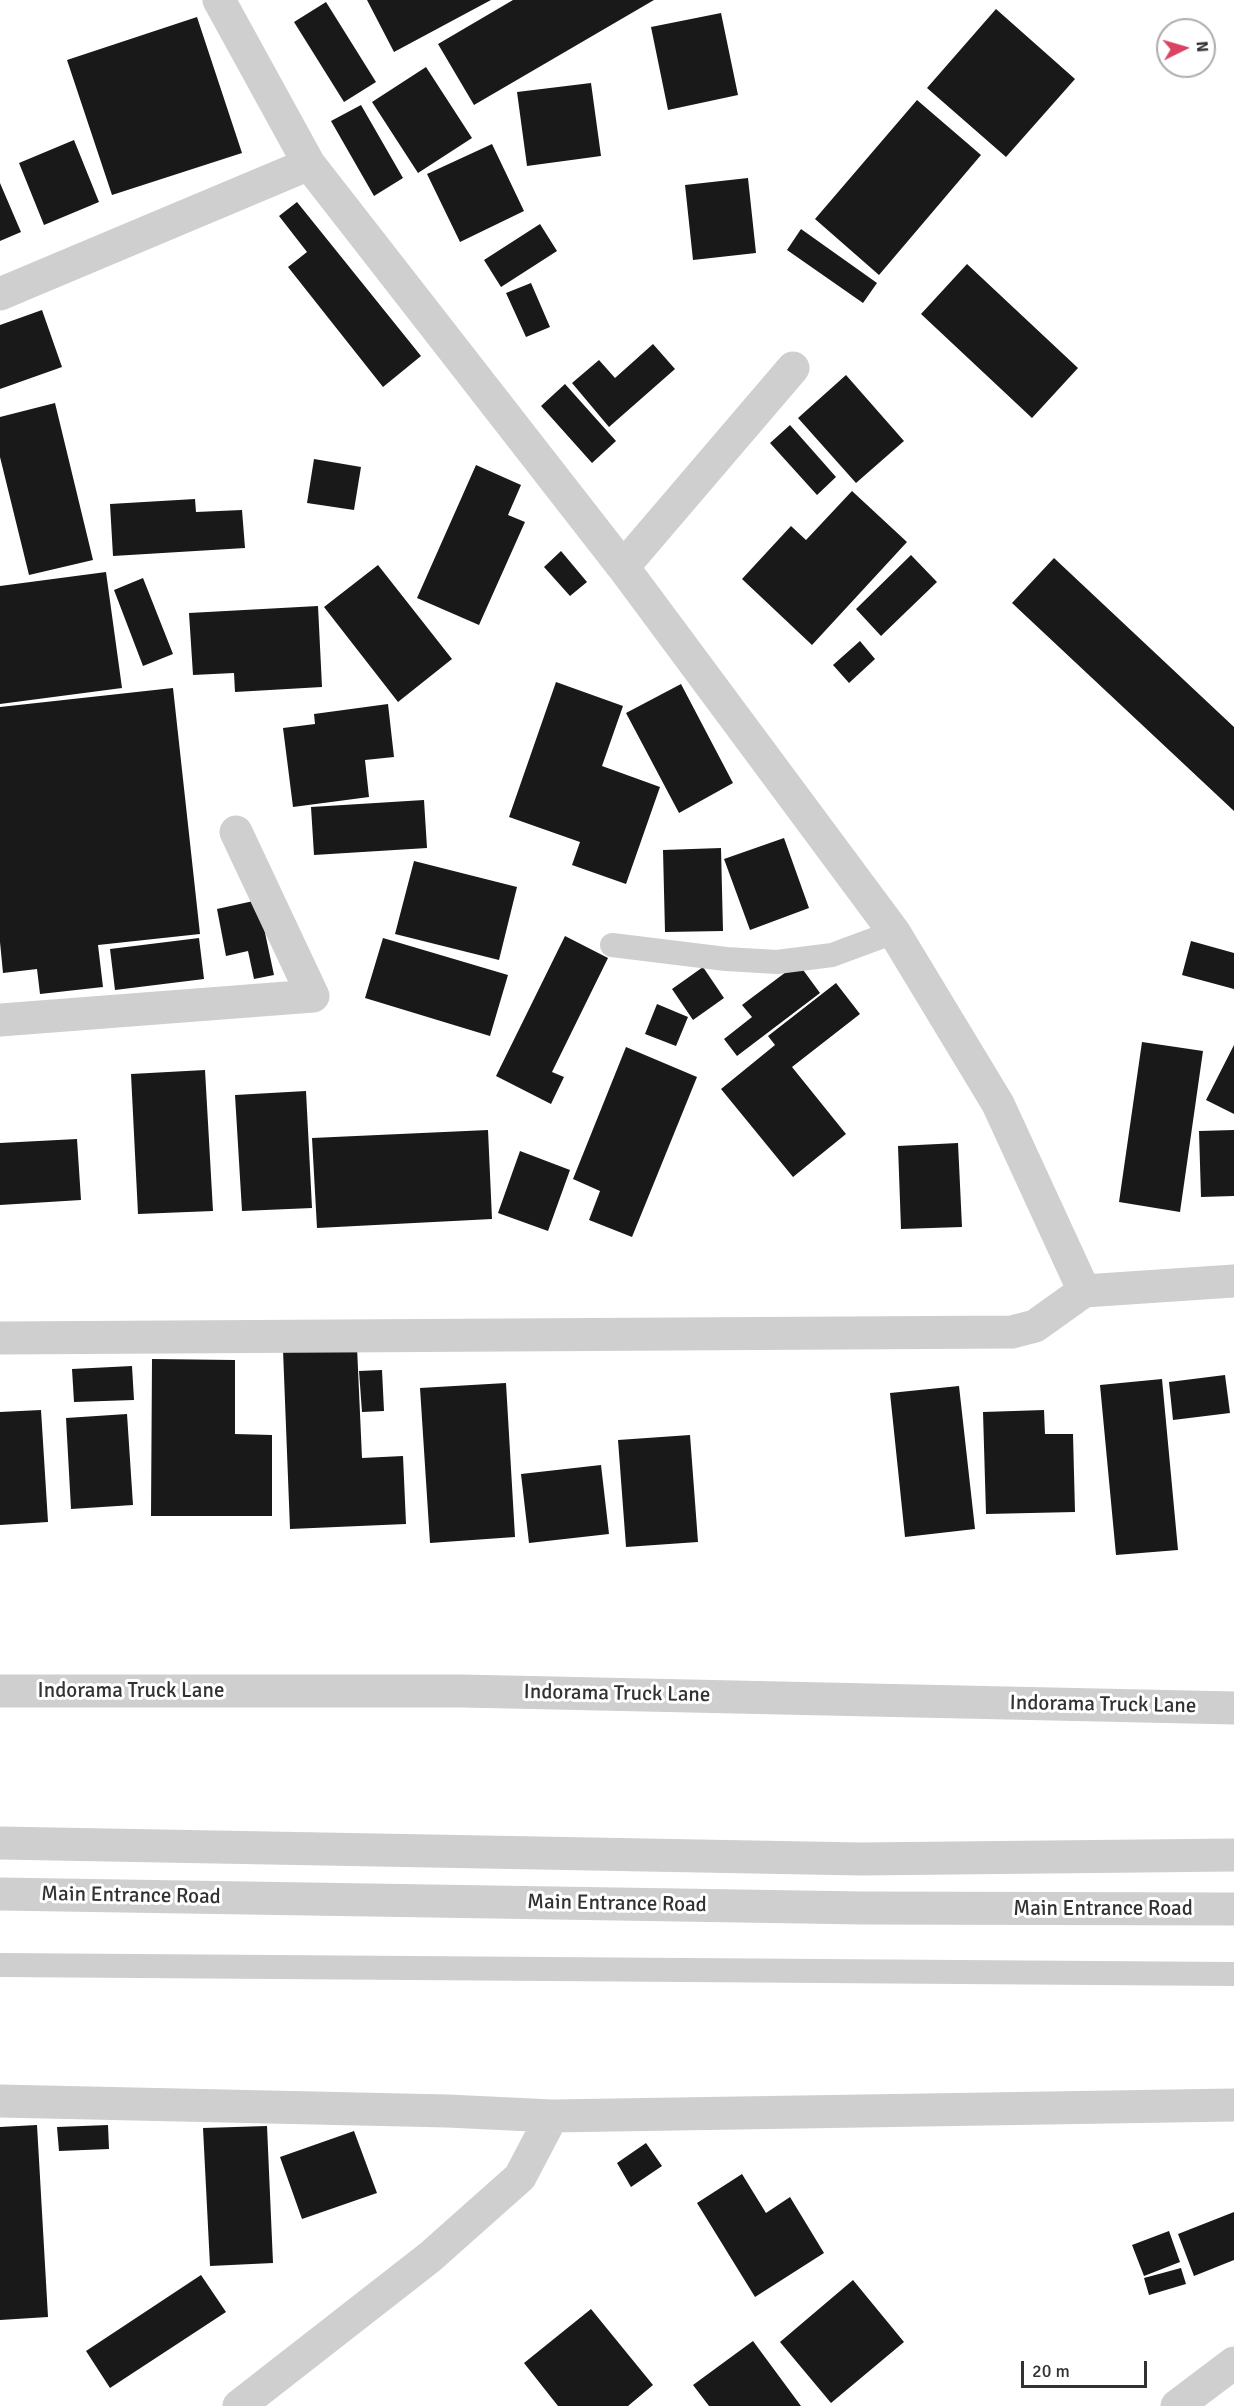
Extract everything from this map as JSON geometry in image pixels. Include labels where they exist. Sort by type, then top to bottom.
[{"type":"street","points":[[219,0],[309,164],[623,567],[894,932],[999,1104],[1084,1291]]},
{"type":"street","points":[[0,294],[309,164]]},
{"type":"street","points":[[623,567],[793,368]]},
{"type":"street","points":[[0,1020],[313,996],[236,832]]},
{"type":"street","points":[[0,1338],[1012,1332],[1035,1326],[1084,1291],[1234,1281]]},
{"type":"street","name":"Indorama Truck Lane","points":[[0,1691],[463,1691],[1234,1708]]},
{"type":"street","points":[[0,1843],[861,1858],[1234,1855]]},
{"type":"street","name":"Main Entrance Road","points":[[0,1893],[851,1908],[1234,1909]]},
{"type":"street","points":[[0,2101],[448,2110],[552,2115],[1234,2105]]},
{"type":"street","points":[[245,2405],[430,2257],[520,2177],[552,2115]]},
{"type":"street","points":[[1177,2406],[1234,2363]]},
{"type":"lane","points":[[612,945],[726,959],[777,962],[832,955],[894,932]]},
{"type":"lane","points":[[0,1965],[1234,1974]]},
{"type":"building","points":[[367,0],[491,0],[394,52]]},
{"type":"building","points":[[513,0],[654,0],[474,105],[438,44]]},
{"type":"building","points":[[326,2],[376,82],[344,102],[294,22]]},
{"type":"building","points":[[996,9],[1075,79],[1006,157],[927,88]]},
{"type":"building","points":[[721,13],[738,95],[668,110],[651,27]]},
{"type":"building","points":[[197,17],[242,153],[112,195],[67,60]]},
{"type":"building","points":[[426,67],[472,138],[418,173],[372,102]]},
{"type":"building","points":[[591,83],[601,156],[527,166],[517,92]]},
{"type":"building","points":[[917,100],[981,155],[879,275],[815,219]]},
{"type":"building","points":[[361,105],[403,178],[374,196],[331,121]]},
{"type":"building","points":[[74,140],[99,202],[44,225],[19,163]]},
{"type":"building","points":[[492,144],[524,211],[460,242],[427,174]]},
{"type":"building","points":[[748,178],[756,253],[693,260],[685,185]]},
{"type":"building","points":[[0,183],[21,232],[0,241]]},
{"type":"building","points":[[297,202],[421,356],[383,387],[288,267],[307,252],[279,216]]},
{"type":"building","points":[[540,224],[557,251],[501,287],[484,260]]},
{"type":"building","points":[[801,229],[877,283],[863,303],[787,250]]},
{"type":"building","points":[[967,264],[1078,368],[1032,418],[921,314]]},
{"type":"building","points":[[531,283],[550,327],[526,337],[506,293]]},
{"type":"building","points":[[42,310],[62,367],[0,389],[0,325]]},
{"type":"building","points":[[653,344],[675,369],[609,427],[572,383],[599,360],[615,378]]},
{"type":"building","points":[[846,375],[904,441],[856,483],[798,418]]},
{"type":"building","points":[[565,384],[616,441],[592,463],[541,406]]},
{"type":"building","points":[[55,403],[93,560],[29,575],[0,457],[0,417]]},
{"type":"building","points":[[790,425],[836,477],[817,495],[770,443]]},
{"type":"building","points":[[314,459],[361,467],[354,510],[307,503]]},
{"type":"building","points":[[476,465],[521,485],[508,515],[525,522],[479,625],[417,598]]},
{"type":"building","points":[[852,491],[907,542],[812,645],[742,579],[791,526],[806,540]]},
{"type":"building","points":[[195,499],[196,512],[242,510],[245,548],[113,556],[110,504]]},
{"type":"building","points":[[561,551],[587,582],[570,596],[544,567]]},
{"type":"building","points":[[911,555],[937,582],[881,636],[856,609]]},
{"type":"building","points":[[1054,558],[1234,727],[1234,811],[1012,603]]},
{"type":"building","points":[[378,565],[452,659],[398,702],[324,607]]},
{"type":"building","points":[[106,572],[122,688],[0,704],[0,586]]},
{"type":"building","points":[[143,578],[173,654],[143,666],[114,590]]},
{"type":"building","points":[[318,606],[322,687],[235,692],[234,673],[193,675],[189,613]]},
{"type":"building","points":[[860,641],[875,659],[849,683],[833,665]]},
{"type":"building","points":[[556,682],[623,706],[602,766],[660,787],[626,884],[572,865],[580,842],[509,817]]},
{"type":"building","points":[[681,684],[733,783],[679,813],[626,713]]},
{"type":"building","points":[[173,688],[200,934],[98,945],[103,987],[40,994],[37,969],[3,973],[0,942],[0,707]]},
{"type":"building","points":[[388,704],[394,757],[365,760],[369,797],[293,807],[283,728],[315,724],[314,714]]},
{"type":"building","points":[[424,800],[427,848],[314,855],[311,807]]},
{"type":"building","points":[[784,838],[809,908],[750,930],[724,859]]},
{"type":"building","points":[[721,848],[723,931],[665,932],[663,850]]},
{"type":"building","points":[[414,861],[517,887],[499,960],[395,934]]},
{"type":"building","points":[[258,900],[274,975],[254,979],[248,951],[226,956],[217,909]]},
{"type":"building","points":[[565,936],[608,958],[552,1072],[564,1077],[551,1104],[496,1076]]},
{"type":"building","points":[[199,938],[204,979],[115,990],[110,949]]},
{"type":"building","points":[[383,938],[508,975],[490,1036],[365,998]]},
{"type":"building","points":[[1191,941],[1234,953],[1234,989],[1182,975]]},
{"type":"building","points":[[798,963],[820,993],[737,1056],[724,1039],[752,1017],[742,1005]]},
{"type":"building","points":[[703,967],[724,998],[693,1020],[672,989]]},
{"type":"building","points":[[836,983],[860,1014],[792,1067],[846,1134],[793,1177],[721,1089],[775,1045],[768,1036]]},
{"type":"building","points":[[657,1004],[688,1017],[676,1046],[645,1034]]},
{"type":"building","points":[[1142,1042],[1203,1051],[1180,1212],[1119,1202]]},
{"type":"building","points":[[1234,1045],[1234,1114],[1206,1100]]},
{"type":"building","points":[[626,1047],[697,1077],[632,1237],[589,1220],[600,1191],[573,1179]]},
{"type":"building","points":[[205,1070],[213,1211],[138,1214],[131,1074]]},
{"type":"building","points":[[306,1091],[312,1208],[242,1211],[235,1095]]},
{"type":"building","points":[[488,1130],[492,1219],[317,1228],[312,1138]]},
{"type":"building","points":[[1234,1130],[1234,1196],[1201,1197],[1199,1131]]},
{"type":"building","points":[[77,1139],[81,1200],[0,1205],[0,1143]]},
{"type":"building","points":[[958,1143],[962,1227],[901,1229],[898,1146]]},
{"type":"building","points":[[520,1151],[570,1170],[548,1231],[498,1213]]},
{"type":"building","points":[[357,1347],[362,1458],[403,1456],[406,1524],[290,1529],[283,1350]]},
{"type":"building","points":[[152,1359],[235,1360],[235,1434],[272,1435],[272,1516],[151,1516]]},
{"type":"building","points":[[132,1366],[134,1400],[74,1402],[72,1369]]},
{"type":"building","points":[[382,1370],[384,1411],[362,1412],[359,1371]]},
{"type":"building","points":[[1225,1375],[1230,1413],[1173,1420],[1169,1382]]},
{"type":"building","points":[[1162,1379],[1178,1550],[1116,1555],[1100,1385]]},
{"type":"building","points":[[506,1383],[515,1537],[430,1543],[420,1388]]},
{"type":"building","points":[[959,1386],[975,1529],[905,1537],[890,1393]]},
{"type":"building","points":[[41,1410],[48,1522],[0,1525],[0,1412]]},
{"type":"building","points":[[1044,1410],[1045,1434],[1073,1434],[1075,1512],[986,1514],[983,1412]]},
{"type":"building","points":[[127,1414],[133,1505],[71,1509],[66,1418]]},
{"type":"building","points":[[690,1435],[698,1542],[626,1547],[618,1440]]},
{"type":"building","points":[[601,1465],[609,1534],[529,1543],[521,1474]]},
{"type":"building","points":[[37,2125],[48,2317],[0,2320],[0,2127]]},
{"type":"building","points":[[108,2125],[109,2149],[59,2151],[57,2127]]},
{"type":"building","points":[[267,2126],[273,2263],[210,2266],[203,2128]]},
{"type":"building","points":[[354,2131],[377,2193],[302,2219],[280,2157]]},
{"type":"building","points":[[646,2143],[662,2166],[631,2187],[617,2163]]},
{"type":"building","points":[[742,2174],[766,2213],[790,2197],[824,2253],[755,2297],[697,2203]]},
{"type":"building","points":[[1234,2212],[1234,2260],[1194,2276],[1178,2234]]},
{"type":"building","points":[[1169,2231],[1180,2262],[1144,2276],[1132,2245]]},
{"type":"building","points":[[1181,2268],[1186,2284],[1149,2295],[1144,2278]]},
{"type":"building","points":[[201,2275],[226,2312],[110,2388],[86,2351]]},
{"type":"building","points":[[853,2280],[904,2342],[831,2403],[780,2342]]},
{"type":"building","points":[[591,2309],[653,2385],[628,2406],[558,2406],[524,2363]]},
{"type":"building","points":[[753,2341],[801,2406],[709,2406],[693,2385]]}]
